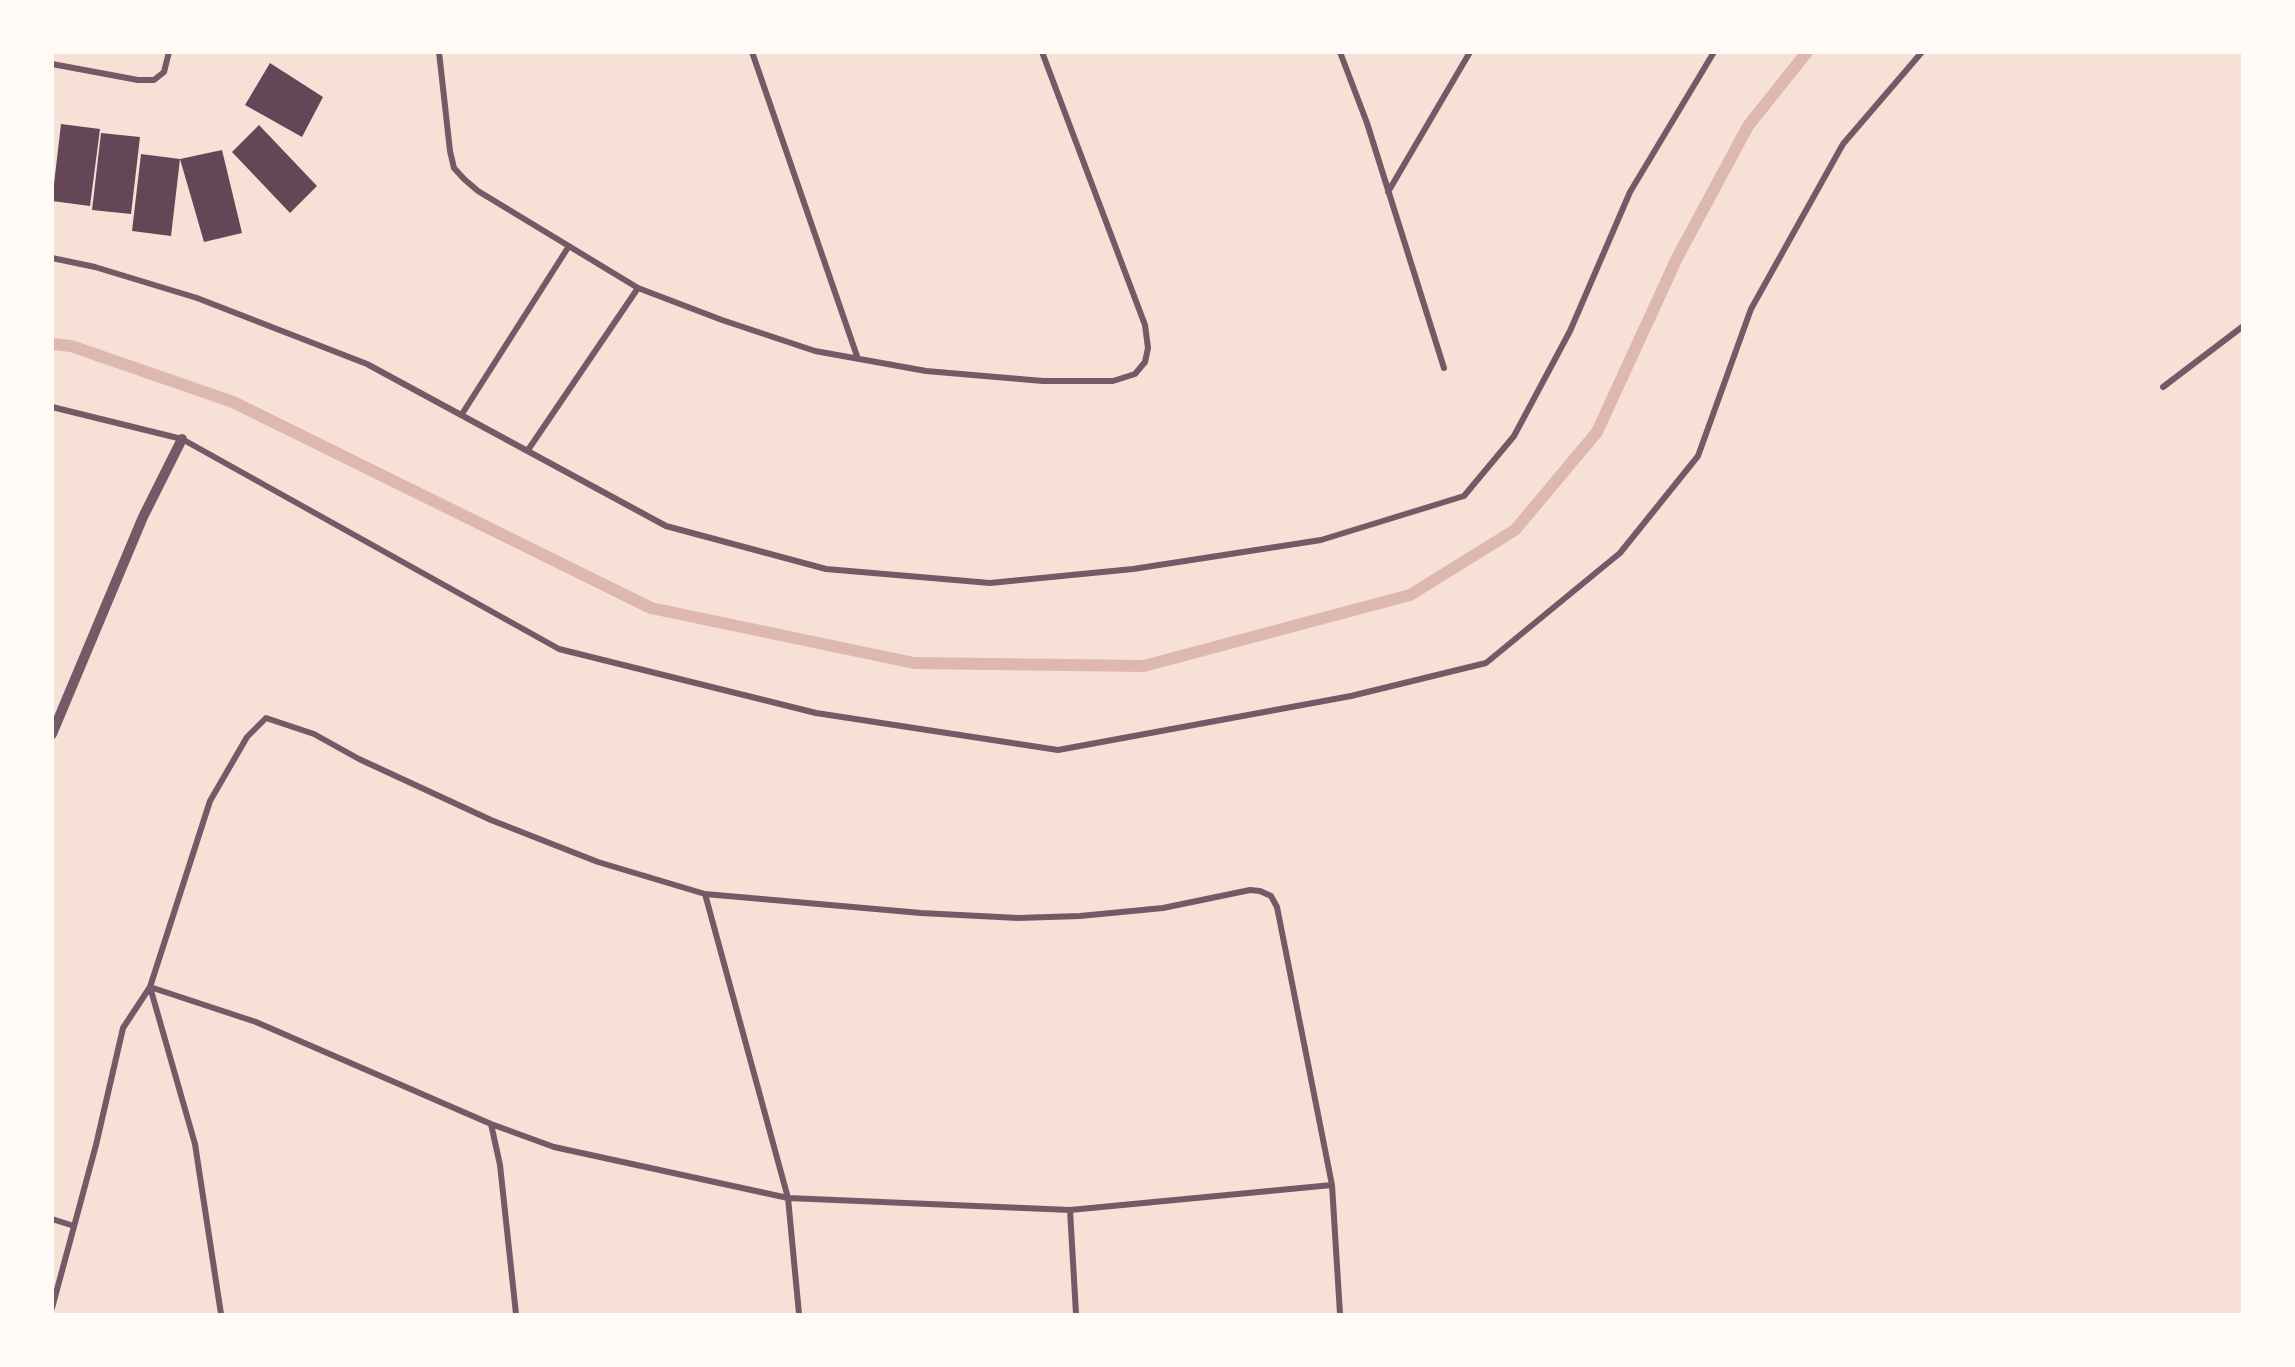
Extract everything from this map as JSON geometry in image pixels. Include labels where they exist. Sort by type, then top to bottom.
[{"type":"street","points":[[52,64],[138,80],[154,80],[164,72],[170,52]]},
{"type":"street","points":[[439,52],[454,168],[478,191],[638,288],[722,320],[815,351],[926,371],[1043,381],[1113,381],[1135,374],[1145,362],[1149,348],[1145,325],[1042,52]]},
{"type":"street","points":[[752,52],[858,359]]},
{"type":"street","points":[[1340,52],[1367,123],[1444,368]]},
{"type":"street","points":[[1388,192],[1470,52]]},
{"type":"street","points":[[52,258],[94,267],[207,302],[367,364],[666,525],[826,569],[990,583],[1133,568],[1321,540],[1464,496],[1514,436],[1570,331],[1630,192],[1714,52]]},
{"type":"street","points":[[52,407],[182,439],[559,649],[816,713],[1058,750],[1352,696],[1486,663],[1620,553],[1698,456],[1751,309],[1843,144],[1922,52]]},
{"type":"street","points":[[462,414],[569,246]]},
{"type":"street","points":[[528,450],[638,288]]},
{"type":"street","points":[[2163,387],[2242,327]]},
{"type":"street","points":[[52,734],[143,517],[182,439]]},
{"type":"street","points":[[52,1308],[96,1145],[123,1028],[150,987],[210,801],[247,737],[266,718],[314,734],[359,759],[491,820],[598,862],[705,894],[921,913],[1018,918],[1080,916],[1163,908],[1250,890],[1271,896],[1277,907],[1332,1185],[1340,1314]]},
{"type":"street","points":[[705,894],[788,1198],[800,1314]]},
{"type":"street","points":[[150,987],[256,1022],[491,1124],[554,1147],[788,1198],[1070,1210],[1332,1185]]},
{"type":"street","points":[[150,987],[195,1144],[220,1314]]},
{"type":"street","points":[[491,1124],[500,1165],[516,1314]]},
{"type":"street","points":[[1070,1210],[1076,1314]]},
{"type":"street","points":[[52,1219],[74,1226]]},
{"type":"building","points":[[270,63],[323,97],[302,137],[245,105]]},
{"type":"building","points":[[61,124],[100,129],[90,206],[52,201]]},
{"type":"building","points":[[259,125],[317,186],[290,213],[232,152]]},
{"type":"building","points":[[101,133],[140,137],[131,214],[92,210]]},
{"type":"building","points":[[222,150],[242,233],[204,242],[180,159]]},
{"type":"building","points":[[141,154],[180,159],[171,236],[132,231]]},
{"type":"waterway","points":[[52,344],[71,346],[233,402],[651,608],[914,663],[1144,666],[1410,595],[1515,530],[1597,432],[1677,258],[1748,126],[1807,52]]}]
